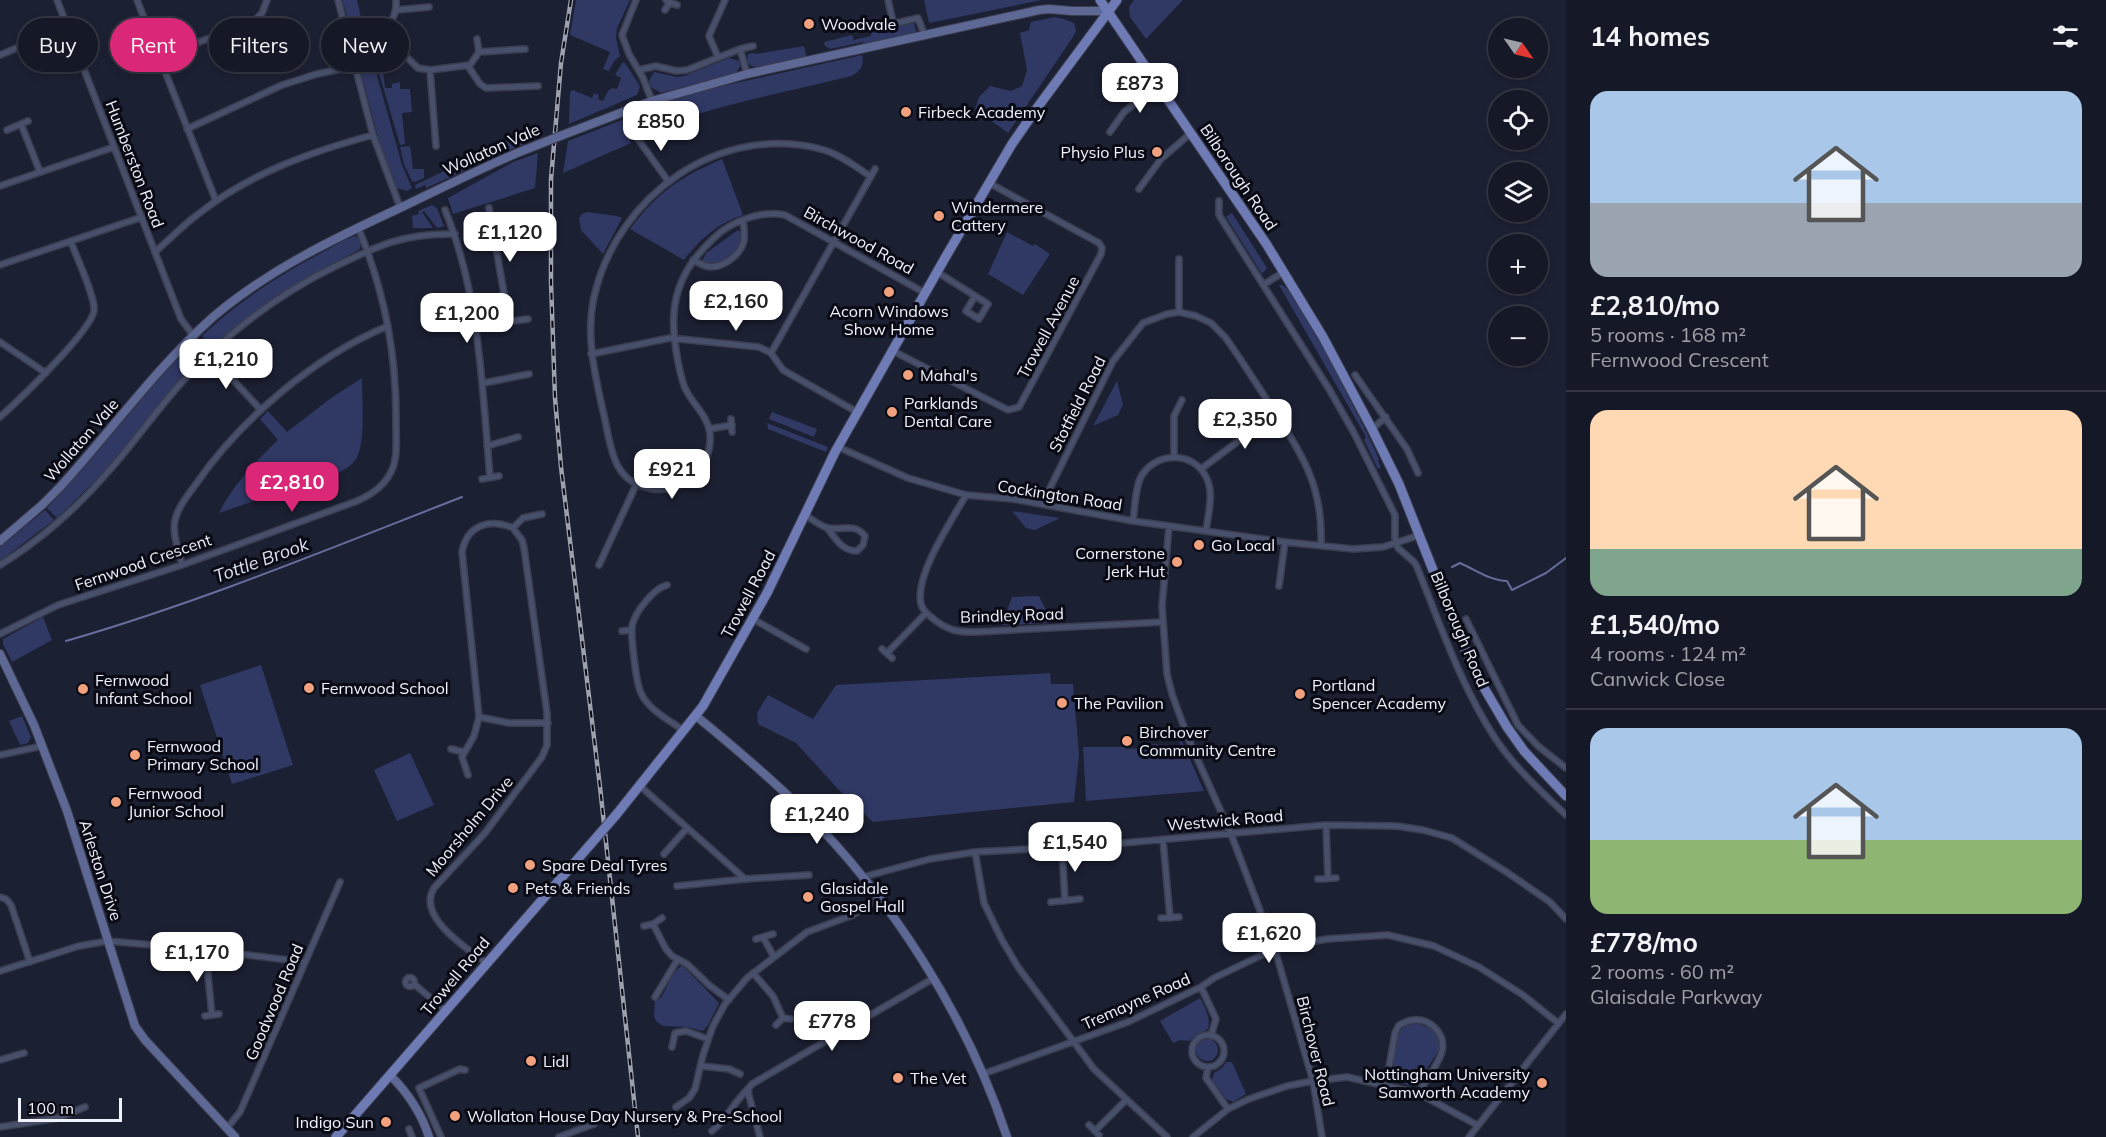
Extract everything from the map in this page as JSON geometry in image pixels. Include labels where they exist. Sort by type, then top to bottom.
[{"type":"main road","name":"Bilborough Road","points":[[1100,0],[1285,272],[1372,429],[1420,535],[1459,636],[1480,681],[1507,727],[1524,750],[1566,796]]},
{"type":"main road","name":"Trowell Road","points":[[336,1137],[616,815],[696,716],[753,619],[838,447],[891,350],[989,183],[1036,108],[1117,0]]},
{"type":"street","name":"Humberston Road","points":[[57,0],[64,18]]},
{"type":"street","points":[[137,0],[144,18]]},
{"type":"street","points":[[197,43],[252,23],[262,13],[267,0]]},
{"type":"street","points":[[338,0],[343,18]]},
{"type":"street","points":[[393,18],[397,10],[396,0]]},
{"type":"street","points":[[636,0],[622,35],[626,49],[639,70],[652,102]]},
{"type":"street","points":[[718,57],[709,36],[725,0]]},
{"type":"street","points":[[888,0],[894,22],[918,18],[925,36]]},
{"type":"street","points":[[1049,9],[1054,0]]},
{"type":"street","points":[[665,10],[668,1],[677,5]]},
{"type":"street","points":[[397,10],[429,7]]},
{"type":"street","name":"Wollaton Vale","points":[[0,541],[60,487],[166,363],[194,335],[240,296],[315,250],[400,207],[560,136],[652,102],[747,74],[1049,9],[1079,12],[1108,11]]},
{"type":"street","points":[[409,60],[414,65],[430,70],[468,66],[479,52],[477,39]]},
{"type":"street","points":[[639,70],[659,66],[676,71],[687,70],[753,46]]},
{"type":"street","points":[[0,55],[18,47]]},
{"type":"street","points":[[479,52],[525,49]]},
{"type":"street","points":[[740,49],[747,74]]},
{"type":"street","points":[[468,66],[480,84],[486,88],[537,86]]},
{"type":"street","points":[[430,70],[436,146]]},
{"type":"street","name":"Humberston Road","points":[[85,72],[181,319],[194,335]]},
{"type":"street","points":[[166,72],[216,201]]},
{"type":"street","points":[[187,129],[282,86],[326,72]]},
{"type":"street","points":[[357,72],[374,135],[400,207]]},
{"type":"street","points":[[1110,132],[1124,112],[1158,85]]},
{"type":"street","points":[[7,130],[28,122]]},
{"type":"street","points":[[21,124],[40,172]]},
{"type":"street","points":[[1139,189],[1161,159],[1191,133]]},
{"type":"street","points":[[155,252],[195,216],[216,201],[283,164],[323,149],[374,135]]},
{"type":"street","points":[[635,135],[668,181]]},
{"type":"street","points":[[732,425],[709,429],[709,450],[704,464],[694,476],[678,486],[663,490],[636,485],[626,478],[614,460],[591,354],[594,298],[607,260],[630,220],[647,200],[668,181],[694,165],[721,154],[766,144],[788,144],[824,150],[842,158],[870,176]]},
{"type":"street","points":[[0,186],[114,147]]},
{"type":"street","points":[[771,353],[875,169]]},
{"type":"street","name":"Trowell Avenue","points":[[891,350],[1008,410],[1019,407],[1101,255],[1102,248],[1099,243],[989,183]]},
{"type":"street","name":"Bilborough Road","points":[[1219,201],[1219,215],[1329,389],[1359,441],[1395,515],[1398,548],[1417,567],[1467,686],[1495,738],[1521,770],[1566,815]]},
{"type":"street","points":[[489,208],[509,322]]},
{"type":"street","points":[[446,210],[455,234],[476,326],[483,383],[489,477]]},
{"type":"street","name":"Birchwood Road","points":[[709,429],[707,421],[684,386],[672,323],[676,296],[684,274],[693,260],[717,235],[743,220],[785,215],[925,293]]},
{"type":"street","points":[[0,265],[142,217]]},
{"type":"street","points":[[693,260],[705,266],[715,267],[735,256],[744,241],[743,220]]},
{"type":"street","name":"Fernwood Crescent","points":[[0,634],[58,605],[182,565],[357,501],[372,493],[383,483],[390,473],[396,455],[395,374],[380,286],[358,228]]},
{"type":"street","points":[[0,565],[57,521],[94,487],[182,381],[240,328],[290,292],[320,274],[368,251],[402,237],[429,233],[455,234]]},
{"type":"street","points":[[0,417],[46,373],[90,320],[94,311],[93,301],[71,242]]},
{"type":"street","points":[[1179,259],[1179,312],[1211,323],[1225,337],[1296,444],[1315,487],[1321,514],[1321,545]]},
{"type":"street","points":[[937,272],[988,304],[979,319],[966,311],[975,296]]},
{"type":"street","points":[[1263,285],[1285,272]]},
{"type":"street","name":"Stotfield Road","points":[[1042,504],[1113,361],[1143,323],[1179,312]]},
{"type":"street","points":[[476,326],[528,318]]},
{"type":"street","points":[[182,565],[174,531],[177,512],[207,469],[261,410],[322,363],[368,335],[388,326]]},
{"type":"street","points":[[591,354],[674,338],[759,347],[771,353],[783,370],[857,412]]},
{"type":"street","points":[[0,342],[46,373]]},
{"type":"street","points":[[209,354],[261,410]]},
{"type":"street","points":[[483,383],[529,374]]},
{"type":"street","points":[[1355,375],[1407,449],[1418,473]]},
{"type":"street","points":[[1174,457],[1174,416],[1182,400]]},
{"type":"street","points":[[1201,469],[1276,413]]},
{"type":"street","points":[[1372,429],[1386,417]]},
{"type":"street","points":[[487,446],[518,437]]},
{"type":"street","name":"Cockington Road","points":[[838,447],[908,478],[966,495],[1042,504],[1133,521],[1286,542],[1367,549],[1420,535]]},
{"type":"street","points":[[1133,521],[1141,477],[1156,462],[1166,457],[1174,457],[1184,459],[1201,469],[1207,479],[1210,498],[1206,531]]},
{"type":"street","points":[[482,479],[499,476]]},
{"type":"street","points":[[599,565],[600,556],[636,485]]},
{"type":"street","points":[[892,658],[884,651],[926,613],[921,604],[922,578],[966,495]]},
{"type":"street","points":[[451,749],[464,752],[474,736],[479,717],[462,552],[469,534],[480,525],[493,522],[513,528],[523,518],[542,514]]},
{"type":"street","points":[[805,515],[827,528],[849,551],[857,551],[863,545],[865,537],[860,530],[848,527],[827,528]]},
{"type":"street","name":"Birchover Road","points":[[1169,526],[1162,606],[1167,674],[1172,694],[1188,738],[1231,834],[1275,950],[1312,1081],[1322,1137]]},
{"type":"street","name":"Moorsholm Drive","points":[[486,963],[437,921],[429,906],[430,896],[439,883],[484,833],[542,758],[549,740],[524,548],[522,540],[513,528]]},
{"type":"street","points":[[1279,586],[1286,542]]},
{"type":"street","points":[[667,585],[657,589],[652,595],[637,615],[632,630],[638,684],[642,696],[650,706],[684,731]]},
{"type":"street","points":[[652,595],[658,600]]},
{"type":"street","name":"Brindley Road","points":[[926,613],[943,626],[957,632],[1163,622]]},
{"type":"street","points":[[753,619],[806,649]]},
{"type":"street","name":"Bilborough Road","points":[[1467,619],[1518,725],[1538,746],[1566,768]]},
{"type":"street","points":[[622,631],[632,630]]},
{"type":"street","name":"Arleston Drive","points":[[0,654],[42,746],[77,840],[130,1014],[138,1031],[235,1137]]},
{"type":"street","points":[[696,716],[741,753],[803,810],[879,898],[934,978],[983,1074],[1007,1137]]},
{"type":"street","points":[[479,717],[524,724],[548,723]]},
{"type":"street","points":[[0,755],[42,746]]},
{"type":"street","name":"Moorsholm Drive","points":[[464,752],[462,761],[468,775]]},
{"type":"street","points":[[640,786],[745,879]]},
{"type":"street","points":[[1326,825],[1328,879]]},
{"type":"street","name":"Westwick Road","points":[[862,878],[930,859],[975,852],[1062,848],[1326,825],[1396,826],[1452,838],[1550,902],[1566,919]]},
{"type":"street","points":[[664,854],[687,828]]},
{"type":"street","points":[[1163,840],[1170,918]]},
{"type":"street","points":[[1062,848],[1065,901]]},
{"type":"street","points":[[975,852],[984,903],[1002,940],[1044,1003],[1094,1069],[1167,1137]]},
{"type":"street","points":[[677,886],[809,875]]},
{"type":"street","points":[[1318,879],[1336,878]]},
{"type":"street","name":"Goodwood Road","points":[[227,1128],[240,1112],[340,882]]},
{"type":"street","points":[[0,897],[11,904],[30,962]]},
{"type":"street","points":[[676,1107],[695,1089],[708,1039],[717,1018],[729,1000],[753,973],[807,932],[853,915],[879,898]]},
{"type":"street","points":[[1051,902],[1080,899]]},
{"type":"street","points":[[1161,918],[1179,917]]},
{"type":"street","points":[[645,926],[662,918]]},
{"type":"street","points":[[653,924],[666,949],[729,1000]]},
{"type":"street","points":[[756,939],[773,934]]},
{"type":"street","name":"Tremayne Road","points":[[983,1074],[1128,1022],[1275,950],[1327,939],[1388,935],[1434,946],[1479,967],[1523,995],[1558,1023]]},
{"type":"street","points":[[764,937],[774,957]]},
{"type":"street","points":[[0,971],[79,946],[108,941],[305,962]]},
{"type":"street","points":[[205,1016],[215,1014],[208,976],[208,950]]},
{"type":"street","points":[[654,997],[678,960]]},
{"type":"street","points":[[753,973],[773,996],[783,1018]]},
{"type":"street","points":[[658,977],[665,981]]},
{"type":"street","points":[[712,1131],[722,1122],[736,1100],[756,1081],[934,978]]},
{"type":"street","points":[[414,984],[446,1011]]},
{"type":"street","points":[[1201,987],[1216,1019],[1211,1036]]},
{"type":"street","points":[[1469,1137],[1566,1014]]},
{"type":"street","points":[[783,1018],[791,1019]]},
{"type":"street","points":[[776,1025],[783,1018]]},
{"type":"street","points":[[1386,1085],[1395,1033],[1399,1025],[1414,1020],[1427,1022],[1437,1029],[1443,1042],[1442,1052],[1418,1093]]},
{"type":"street","points":[[666,1031],[675,1033],[686,1031],[708,1039]]},
{"type":"street","points":[[672,1047],[675,1033]]},
{"type":"street","points":[[1203,1036],[1211,1036],[1222,1044],[1223,1056],[1217,1064],[1208,1067],[1195,1061],[1192,1049],[1197,1040],[1203,1036]]},
{"type":"street","points":[[0,1060],[24,1053]]},
{"type":"street","points":[[729,1069],[731,1061]]},
{"type":"street","points":[[701,1066],[729,1069],[740,1074]]},
{"type":"street","points":[[1208,1067],[1206,1078],[1228,1109]]},
{"type":"street","points":[[441,1137],[419,1088],[463,1068]]},
{"type":"street","points":[[390,1075],[406,1092],[417,1109],[429,1137]]},
{"type":"street","points":[[1193,1137],[1228,1109],[1260,1094],[1312,1081],[1347,1077],[1418,1093],[1477,1125]]},
{"type":"street","points":[[748,1089],[760,1137]]},
{"type":"street","points":[[1089,1125],[1097,1133],[1126,1100]]},
{"type":"street","points":[[417,1109],[427,1105]]},
{"type":"street","points":[[0,1127],[58,1118],[85,1107]]},
{"type":"street","points":[[559,1137],[594,1124]]},
{"type":"street","points":[[409,1129],[412,1137]]},
{"type":"shaded area","points":[[342,0],[357,0],[361,18],[348,18]]},
{"type":"shaded area","points":[[576,0],[630,0],[617,28],[616,38],[620,56],[614,61],[609,71],[603,69],[610,52],[570,35]]},
{"type":"shaded area","points":[[924,0],[1042,0],[929,23]]},
{"type":"shaded area","points":[[1134,0],[1183,0],[1146,39],[1130,17],[1129,7]]},
{"type":"shaded area","points":[[1055,17],[1074,23],[1076,31],[1008,133],[975,109],[979,97],[990,86],[1011,91],[1022,86],[1027,70],[1020,33],[1029,30],[1031,22]]},
{"type":"shaded area","points":[[914,23],[916,31],[914,33],[864,44],[863,42],[830,49],[825,46],[824,42],[852,35],[854,40],[871,36],[871,33]]},
{"type":"shaded area","points":[[804,46],[806,55],[804,57],[757,67],[747,62],[748,54]]},
{"type":"shaded area","points":[[862,55],[861,68],[851,76],[694,115],[644,134],[636,116],[642,114],[642,111],[658,107],[658,104],[718,87]]},
{"type":"shaded area","points":[[729,58],[739,61],[740,66],[736,73],[661,93],[651,87],[649,81],[654,72],[677,77],[684,76]]},
{"type":"shaded area","points":[[622,63],[625,63],[640,86],[637,95],[569,124],[570,92],[573,90],[592,98],[594,93],[599,95],[598,99],[603,101],[608,91],[612,88],[617,89],[621,78],[615,75]]},
{"type":"shaded area","points":[[361,72],[376,72],[402,165],[412,188],[407,191],[397,188],[381,148]]},
{"type":"shaded area","points":[[379,72],[383,72],[385,88],[392,88],[392,84],[400,82],[400,89],[410,89],[412,112],[402,113],[405,144],[400,145]]},
{"type":"shaded area","points":[[632,116],[638,130],[628,135],[631,143],[563,173],[568,141]]},
{"type":"shaded area","points":[[537,127],[539,137],[426,188],[425,185],[416,189],[415,185]]},
{"type":"shaded area","points":[[410,146],[413,169],[424,169],[424,178],[415,182],[412,181],[404,164],[400,147]]},
{"type":"shaded area","points":[[538,153],[535,188],[453,214],[448,198],[513,162]]},
{"type":"shaded area","points":[[722,159],[743,215],[725,222],[710,233],[684,260],[630,229],[671,187]]},
{"type":"shaded area","points":[[432,205],[437,208],[444,226],[437,228],[424,211],[422,212],[433,228],[413,228],[412,216]]},
{"type":"shaded area","points":[[587,212],[622,218],[603,254],[581,230],[579,218]]},
{"type":"shaded area","points":[[1232,213],[1267,268],[1262,274],[1226,217]]},
{"type":"shaded area","points":[[738,230],[742,233],[741,240],[728,258],[715,264],[702,261],[706,253]]},
{"type":"shaded area","points":[[1007,232],[1033,246],[1035,244],[1050,254],[1023,295],[988,274]]},
{"type":"shaded area","points":[[356,236],[361,241],[360,249],[283,294],[212,347],[202,336],[229,312],[274,280],[339,243]]},
{"type":"shaded area","points":[[1279,285],[1287,289],[1296,300],[1331,362],[1379,459],[1381,467],[1378,469],[1364,440],[1366,437]]},
{"type":"shaded area","points":[[201,340],[210,349],[173,388],[99,477],[57,518],[47,508],[174,363],[193,343],[195,346]]},
{"type":"shaded area","points":[[362,378],[361,442],[359,452],[352,464],[342,471],[219,513],[246,474],[278,440],[260,419],[268,411],[287,432],[331,398]]},
{"type":"shaded area","points":[[1117,381],[1123,405],[1118,415],[1093,426]]},
{"type":"shaded area","points":[[772,412],[817,429],[814,437],[769,419]]},
{"type":"shaded area","points":[[767,423],[828,447],[826,452],[768,429]]},
{"type":"shaded area","points":[[45,510],[54,520],[0,561],[0,547]]},
{"type":"shaded area","points":[[1012,511],[1060,518],[1035,530],[1026,528]]},
{"type":"shaded area","points":[[1039,596],[1052,623],[1002,625],[1012,597]]},
{"type":"shaded area","points":[[43,617],[52,640],[12,662],[3,644],[3,639]]},
{"type":"shaded area","points":[[261,665],[293,765],[232,784],[200,685]]},
{"type":"shaded area","points":[[1050,673],[1051,684],[1073,684],[1079,755],[1074,802],[873,822],[838,789],[796,743],[758,724],[757,713],[768,695],[813,719],[836,685]]},
{"type":"shaded area","points":[[22,716],[31,737],[28,743],[20,745],[9,721]]},
{"type":"shaded area","points":[[1181,739],[1204,791],[1086,801],[1083,747],[1125,747],[1126,749],[1147,748],[1148,744],[1168,745],[1171,760],[1178,758],[1177,754],[1183,752],[1179,740]]},
{"type":"shaded area","points":[[410,753],[434,805],[397,821],[374,770]]},
{"type":"shaded area","points":[[682,965],[719,1003],[703,1031],[687,1027],[663,1026],[654,1017],[655,999],[661,998]]},
{"type":"shaded area","points":[[1200,998],[1206,1009],[1208,1029],[1189,1041],[1180,1040],[1173,1043],[1160,1021]]},
{"type":"shaded area","points":[[1418,1024],[1434,1032],[1439,1040],[1439,1050],[1418,1083],[1411,1086],[1399,1082],[1393,1075],[1394,1056],[1401,1030],[1407,1025]]},
{"type":"shaded area","points":[[1207,1039],[1215,1042],[1218,1050],[1215,1058],[1207,1061],[1199,1058],[1196,1050],[1199,1042]]},
{"type":"shaded area","points":[[1226,1062],[1232,1062],[1246,1094],[1233,1102],[1226,1099],[1212,1080],[1214,1073]]},
{"type":"waterway","name":"Tottle Brook","points":[[66,641],[216,592],[462,497]]},
{"type":"waterway","name":"Tottle Brook","points":[[1452,567],[1460,563],[1489,577],[1507,581],[1512,590],[1546,573],[1566,558]]},
{"type":"railway","points":[[571,0],[561,63],[551,179],[551,282],[555,398],[638,1137]]},
{"type":"place","name":"Woodvale","points":[[809,24]]},
{"type":"place","name":"Firbeck Academy","points":[[906,112]]},
{"type":"place","name":"Physio Plus","points":[[1157,152]]},
{"type":"place","name":"Windermere Cattery","points":[[939,216]]},
{"type":"place","name":"Acorn Windows Show Home","points":[[889,292]]},
{"type":"place","name":"Mahal's","points":[[908,375]]},
{"type":"place","name":"Parklands Dental Care","points":[[892,412]]},
{"type":"place","name":"Go Local","points":[[1199,545]]},
{"type":"place","name":"Cornerstone Jerk Hut","points":[[1177,562]]},
{"type":"place","name":"Fernwood School","points":[[309,688]]},
{"type":"place","name":"Fernwood Infant School","points":[[83,689]]},
{"type":"place","name":"Portland Spencer Academy","points":[[1300,694]]},
{"type":"place","name":"The Pavilion","points":[[1062,703]]},
{"type":"place","name":"Birchover Community Centre","points":[[1127,741]]},
{"type":"place","name":"Fernwood Primary School","points":[[135,755]]},
{"type":"place","name":"Fernwood Junior School","points":[[116,802]]},
{"type":"place","name":"Spare Deal Tyres","points":[[530,865]]},
{"type":"place","name":"Pets & Friends","points":[[513,888]]},
{"type":"place","name":"Glasidale Gospel Hall","points":[[808,897]]},
{"type":"place","name":"Lidl","points":[[531,1061]]},
{"type":"place","name":"The Vet","points":[[898,1078]]},
{"type":"place","name":"Nottingham University Samworth Academy","points":[[1542,1083]]},
{"type":"place","name":"Wollaton House Day Nursery & Pre-School","points":[[455,1116]]},
{"type":"place","name":"Indigo Sun","points":[[386,1122]]}]
